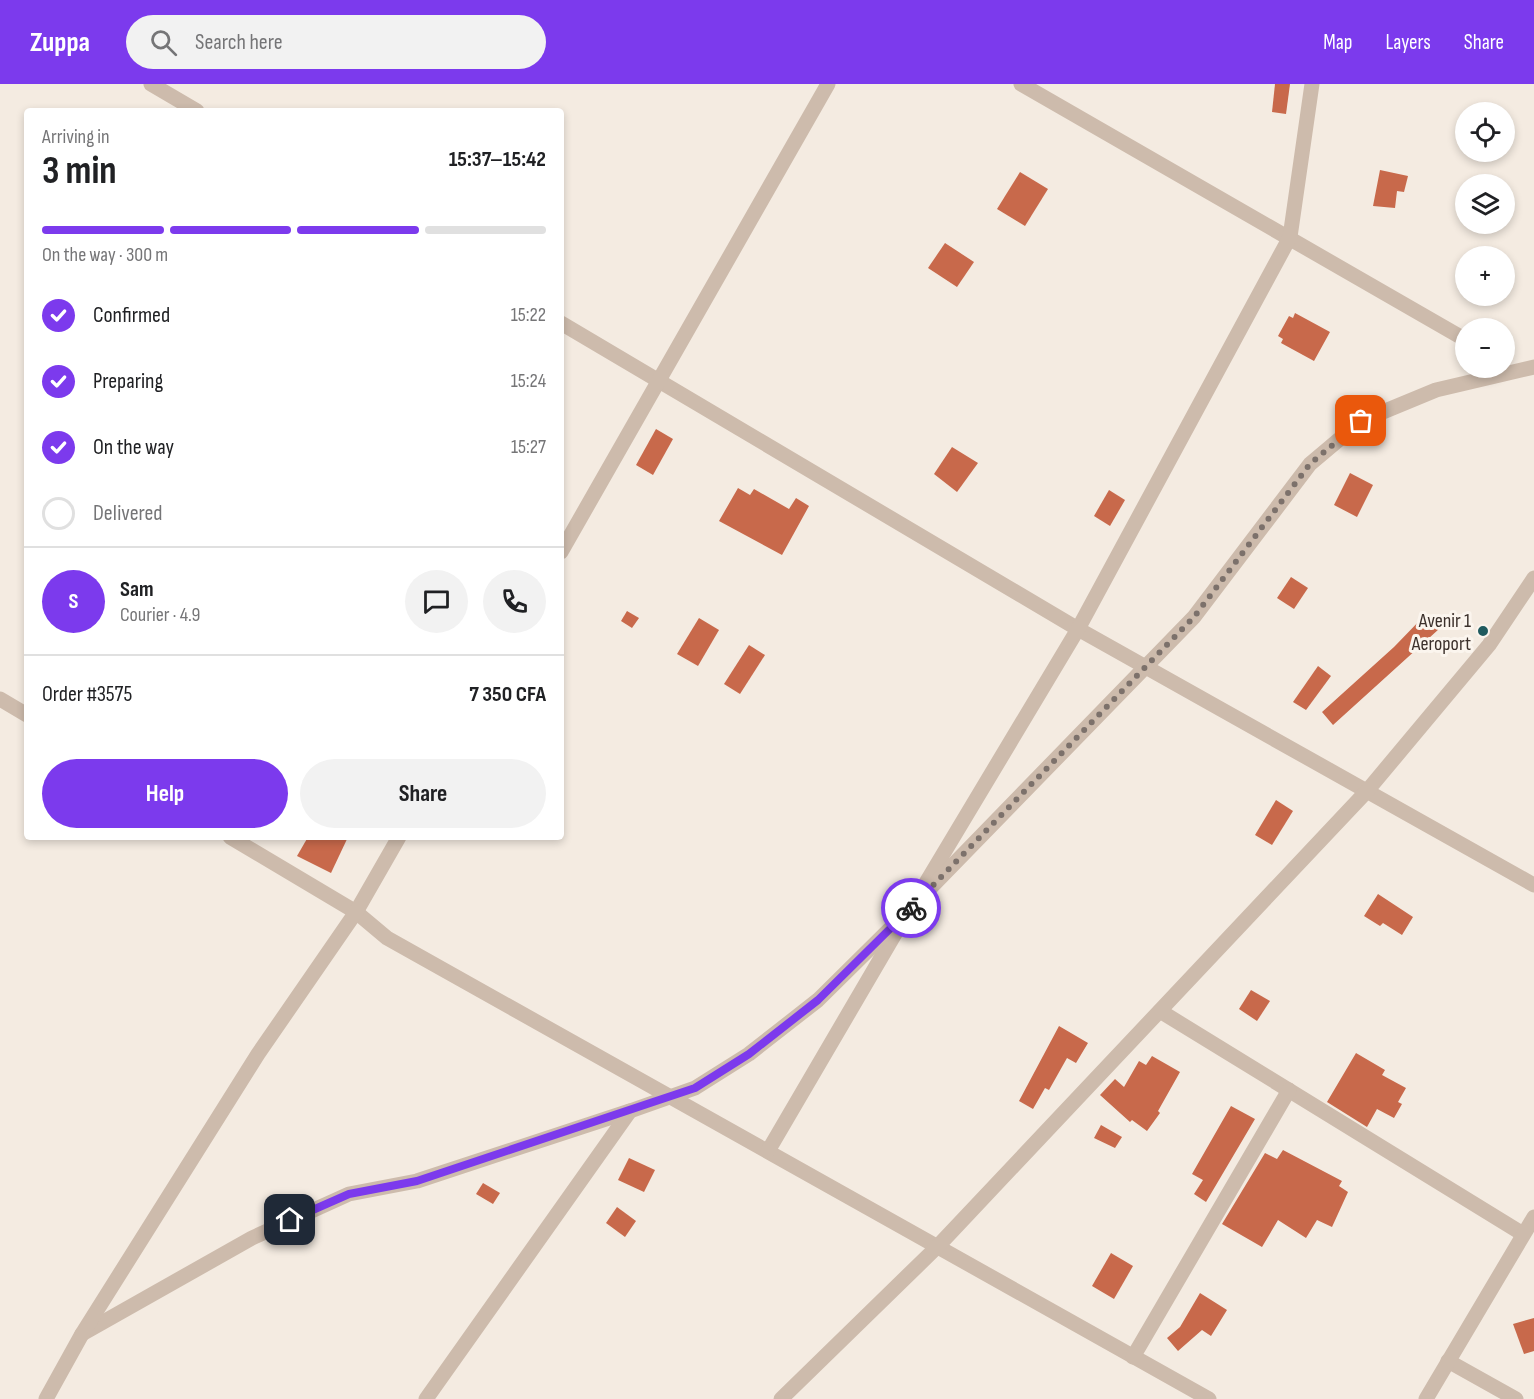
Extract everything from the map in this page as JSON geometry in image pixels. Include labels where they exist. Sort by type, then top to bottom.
[{"type":"street","points":[[151,84],[192,108]]},
{"type":"street","points":[[564,547],[828,84]]},
{"type":"street","points":[[1021,84],[1455,334]]},
{"type":"street","points":[[768,1151],[1078,629],[1290,237],[1312,84]]},
{"type":"street","points":[[564,325],[1078,629],[1534,885]]},
{"type":"street","points":[[1515,366],[1534,367]]},
{"type":"street","points":[[1515,368],[1534,379]]},
{"type":"street","points":[[82,1334],[252,1238],[349,1194],[417,1181],[670,1097],[695,1088],[749,1054],[818,1000],[911,908],[1194,617],[1310,464],[1361,421],[1436,390],[1474,378]]},
{"type":"street","points":[[781,1399],[938,1246],[1367,792],[1489,645],[1534,578]]},
{"type":"street","points":[[0,699],[24,714]]},
{"type":"street","points":[[235,840],[356,912],[387,938],[1209,1399]]},
{"type":"street","points":[[46,1399],[82,1334],[258,1054],[356,912],[397,840]]},
{"type":"street","points":[[1160,1011],[1524,1234]]},
{"type":"street","points":[[1133,1357],[1289,1090]]},
{"type":"street","points":[[426,1399],[630,1111]]},
{"type":"street","points":[[1426,1399],[1534,1216]]},
{"type":"street","points":[[1448,1361],[1516,1399]]},
{"type":"building","points":[[1275,84],[1290,84],[1286,114],[1272,112]]},
{"type":"building","points":[[1380,170],[1408,176],[1404,192],[1397,191],[1395,208],[1373,206]]},
{"type":"building","points":[[1020,172],[1048,189],[1025,226],[997,209]]},
{"type":"building","points":[[945,243],[974,262],[957,287],[928,268]]},
{"type":"building","points":[[1295,313],[1330,332],[1314,361],[1281,343],[1283,339],[1278,336],[1289,316],[1293,318]]},
{"type":"building","points":[[656,429],[673,439],[653,475],[636,465]]},
{"type":"building","points":[[952,447],[978,463],[957,492],[934,474]]},
{"type":"building","points":[[1350,473],[1373,485],[1357,517],[1334,505]]},
{"type":"building","points":[[738,488],[750,495],[754,489],[789,509],[796,498],[809,506],[782,555],[719,521]]},
{"type":"building","points":[[1109,490],[1125,500],[1110,526],[1094,516]]},
{"type":"building","points":[[1291,577],[1308,588],[1294,609],[1277,598]]},
{"type":"building","points":[[627,611],[639,618],[632,628],[621,621]]},
{"type":"building","points":[[1425,615],[1439,629],[1333,725],[1322,712],[1394,647]]},
{"type":"building","points":[[699,618],[719,630],[698,666],[677,654]]},
{"type":"building","points":[[749,645],[765,655],[740,694],[724,684]]},
{"type":"building","points":[[1318,666],[1331,676],[1306,710],[1293,702]]},
{"type":"building","points":[[1276,800],[1293,811],[1272,845],[1255,835]]},
{"type":"building","points":[[306,840],[347,840],[331,873],[297,856]]},
{"type":"building","points":[[1378,894],[1413,917],[1402,935],[1383,923],[1380,926],[1364,916]]},
{"type":"building","points":[[1251,990],[1270,1001],[1257,1021],[1239,1009]]},
{"type":"building","points":[[1059,1026],[1088,1043],[1076,1063],[1067,1058],[1049,1090],[1045,1088],[1033,1109],[1019,1101]]},
{"type":"building","points":[[1356,1053],[1385,1070],[1382,1075],[1406,1088],[1398,1102],[1402,1104],[1394,1118],[1377,1109],[1367,1127],[1327,1102]]},
{"type":"building","points":[[1152,1056],[1180,1072],[1158,1111],[1160,1113],[1147,1131],[1132,1120],[1130,1122],[1100,1095],[1115,1079],[1124,1087],[1139,1061],[1146,1065]]},
{"type":"building","points":[[1231,1106],[1255,1119],[1206,1202],[1194,1194],[1203,1180],[1192,1174]]},
{"type":"building","points":[[1101,1125],[1122,1137],[1115,1148],[1094,1138]]},
{"type":"building","points":[[1283,1150],[1342,1181],[1339,1186],[1348,1192],[1332,1227],[1317,1220],[1306,1238],[1278,1220],[1262,1247],[1222,1224],[1265,1153],[1277,1159]]},
{"type":"building","points":[[629,1158],[655,1170],[644,1192],[618,1180]]},
{"type":"building","points":[[483,1183],[500,1193],[493,1204],[476,1194]]},
{"type":"building","points":[[617,1207],[636,1221],[625,1237],[606,1223]]},
{"type":"building","points":[[1111,1253],[1133,1266],[1114,1299],[1092,1286]]},
{"type":"building","points":[[1200,1293],[1227,1310],[1211,1336],[1202,1330],[1178,1351],[1167,1338],[1180,1327]]},
{"type":"building","points":[[1534,1318],[1534,1351],[1524,1354],[1513,1324]]},
{"type":"way so far","points":[[911,908],[1194,617],[1310,464],[1361,421]]},
{"type":"place","name":"Avenir 1 Aeroport","points":[[1483,631]]},
{"type":"route","points":[[290,1220],[349,1194],[417,1181],[695,1088],[749,1054],[818,1000],[911,908]]}]
